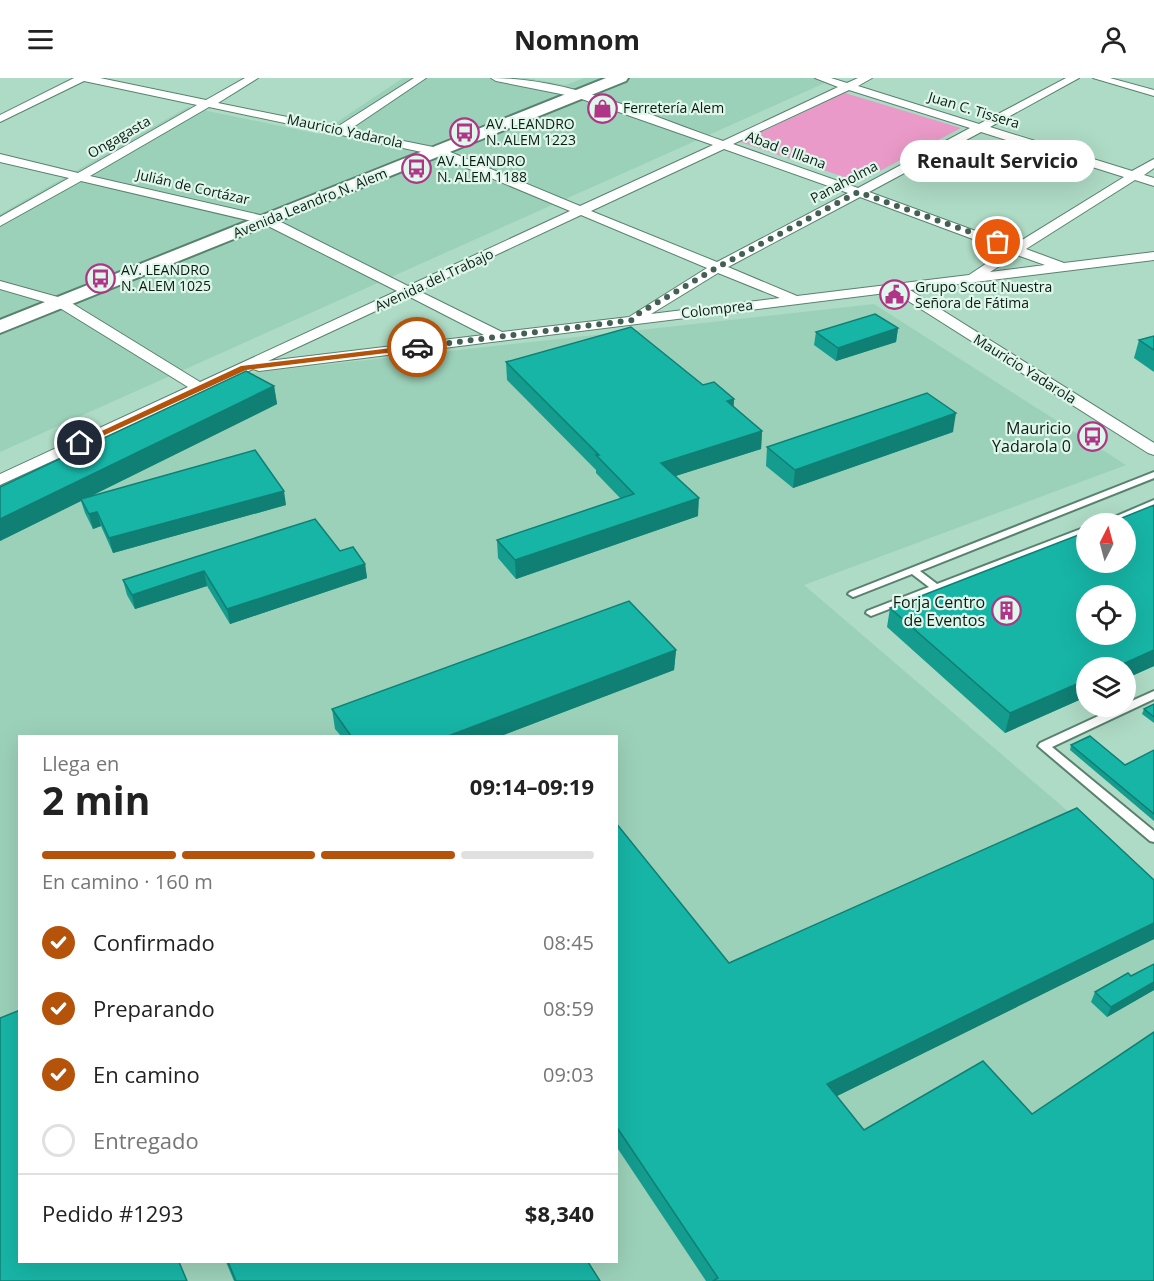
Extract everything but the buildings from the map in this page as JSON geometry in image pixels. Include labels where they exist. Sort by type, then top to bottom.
[{"type":"main road","name":"Avenida Leandro N. Alem","points":[[0,327],[620,78]]},
{"type":"street","name":"Mauricio Yadarola","points":[[83,78],[439,152],[795,300]]},
{"type":"street","points":[[0,119],[83,78]]},
{"type":"street","name":"Ongagasta","points":[[0,222],[253,78]]},
{"type":"street","points":[[341,130],[421,78]]},
{"type":"street","name":"Abad e Illana","points":[[496,78],[579,94],[725,144],[1061,267]]},
{"type":"street","name":"Juan C. Tissera","points":[[820,78],[1154,182]]},
{"type":"street","name":"Avenida del Trabajo","points":[[0,480],[867,78]]},
{"type":"street","name":"Panaholma","points":[[633,320],[638,314],[716,268],[1074,78]]},
{"type":"street","points":[[1098,78],[1154,93]]},
{"type":"street","name":"Julián de Cortázar","points":[[0,158],[268,221],[411,290],[498,336]]},
{"type":"street","points":[[971,278],[1154,163]]},
{"type":"street","name":"Colomprea","points":[[244,368],[1154,256]]},
{"type":"street","points":[[0,285],[60,302],[200,388]]},
{"type":"street","name":"Mauricio Yadarola","points":[[897,288],[1154,450]]},
{"type":"lane","points":[[854,594],[1154,476]]},
{"type":"lane","points":[[1129,513],[1154,503]]},
{"type":"lane","points":[[871,613],[1076,534]]},
{"type":"lane","points":[[913,570],[936,588]]},
{"type":"lane","points":[[1154,695],[1044,746],[1154,838]]},
{"type":"shaded area","points":[[403,78],[527,78],[566,85],[584,78],[836,78],[0,452],[0,214],[188,107],[319,134]]},
{"type":"shaded area","points":[[845,93],[961,128],[859,182],[740,142]]},
{"type":"shaded area","points":[[874,304],[1126,465],[804,585],[1154,885],[1154,1281],[0,1281],[0,496],[250,373]]},
{"type":"way so far","points":[[417,347],[633,320],[638,314],[716,268],[858,192],[998,242]]},
{"type":"place","name":"Ferretería Alem","points":[[602,108]]},
{"type":"place","name":"AV. LEANDRO N. ALEM 1223","points":[[465,132]]},
{"type":"place","name":"AV. LEANDRO N. ALEM 1188","points":[[416,169]]},
{"type":"place","name":"Renault Servicio","points":[[998,242]]},
{"type":"place","name":"AV. LEANDRO N. ALEM 1025","points":[[100,278]]},
{"type":"place","name":"Grupo Scout Nuestra Señora de Fátima","points":[[894,295]]},
{"type":"place","name":"Mauricio Yadarola 0","points":[[1092,437]]},
{"type":"place","name":"Forja Centro de Eventos","points":[[1006,611]]},
{"type":"route","points":[[80,443],[244,368],[417,347]]}]
